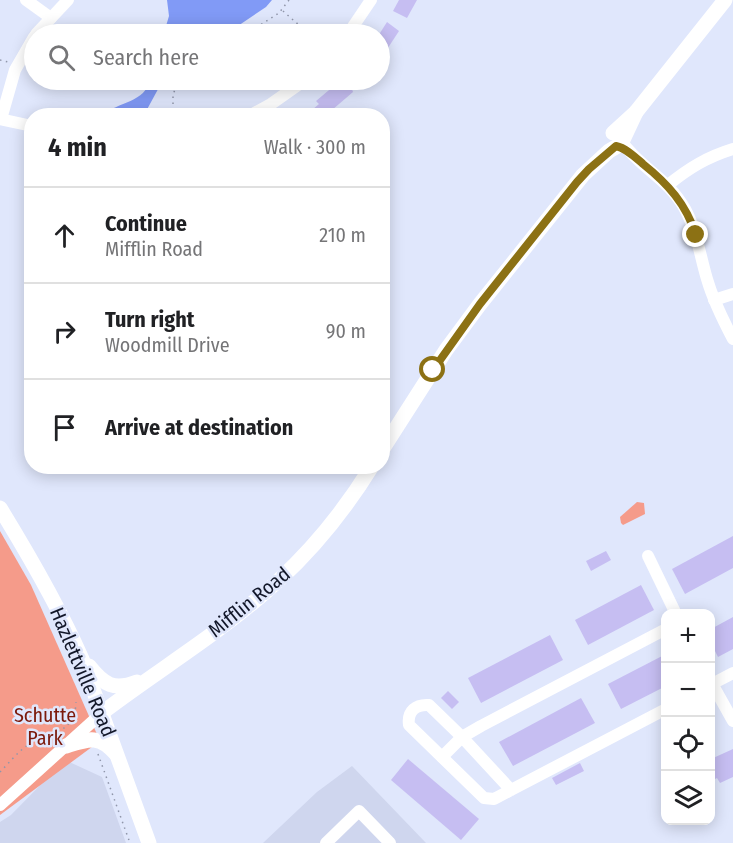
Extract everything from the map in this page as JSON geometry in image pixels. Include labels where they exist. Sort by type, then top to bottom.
[{"type":"main road","points":[[390,438],[446,350],[480,304],[583,175],[618,143],[636,112],[725,0]]},
{"type":"main road","name":"Mifflin Road","points":[[103,712],[238,614],[279,580],[334,522],[367,474]]},
{"type":"main road","name":"Hazlettville Road","points":[[0,508],[36,568],[80,654],[149,843]]},
{"type":"main road","points":[[80,654],[99,678],[115,687],[126,686],[151,676]]},
{"type":"main road","points":[[66,746],[84,740],[97,740],[107,745],[118,756]]},
{"type":"street","points":[[26,0],[51,18]]},
{"type":"street","points":[[46,24],[68,0]]},
{"type":"street","points":[[355,24],[371,0]]},
{"type":"street","points":[[24,55],[15,70],[1,119],[24,124]]},
{"type":"street","points":[[264,108],[291,90]]},
{"type":"street","points":[[618,143],[668,185],[678,197],[692,222],[714,300],[733,339]]},
{"type":"street","points":[[668,185],[701,161],[733,149]]},
{"type":"street","points":[[714,300],[733,294]]},
{"type":"street","points":[[648,556],[674,609]]},
{"type":"street","points":[[442,757],[462,737],[661,632]]},
{"type":"street","points":[[715,681],[733,673]]},
{"type":"street","points":[[715,690],[733,722]]},
{"type":"street","points":[[511,790],[429,705],[422,705],[410,713],[409,725],[484,798],[494,799],[661,712]]},
{"type":"street","points":[[0,805],[103,712]]},
{"type":"street","points":[[326,843],[358,811],[390,843]]},
{"type":"path","points":[[262,24],[282,11],[289,0]]},
{"type":"path","points":[[282,11],[297,24]]},
{"type":"path","points":[[0,60],[8,62]]},
{"type":"path","points":[[172,108],[175,90]]},
{"type":"path","points":[[0,772],[25,748],[58,732],[68,724],[75,712],[76,702]]},
{"type":"path","points":[[95,745],[130,843]]},
{"type":"shaded area","points":[[65,760],[102,777],[126,843],[0,843],[0,822],[11,815]]},
{"type":"shaded area","points":[[352,766],[426,843],[263,843],[317,792]]},
{"type":"green space","points":[[637,502],[644,503],[645,514],[623,525],[620,517]]},
{"type":"green space","name":"Schutte Park","points":[[0,531],[31,585],[100,741],[0,815]]},
{"type":"water","points":[[167,0],[272,0],[266,7],[241,24],[167,24],[169,16]]},
{"type":"water","points":[[145,90],[158,90],[148,108],[115,108],[137,97]]},
{"type":"building","points":[[399,0],[417,0],[407,18],[393,11]]},
{"type":"building","points":[[390,24],[399,31],[390,45]]},
{"type":"building","points":[[329,90],[352,90],[353,92],[334,108],[314,108],[319,104],[316,101]]},
{"type":"building","points":[[733,536],[733,568],[685,594],[672,569]]},
{"type":"building","points":[[606,551],[611,560],[591,571],[586,561]]},
{"type":"building","points":[[641,585],[654,610],[588,645],[575,620]]},
{"type":"building","points":[[733,617],[733,649],[718,657],[715,651],[715,627]]},
{"type":"building","points":[[550,635],[563,660],[481,703],[468,678]]},
{"type":"building","points":[[661,657],[661,689],[621,709],[608,684]]},
{"type":"building","points":[[448,691],[459,702],[452,709],[441,698]]},
{"type":"building","points":[[581,698],[595,723],[513,766],[499,742]]},
{"type":"building","points":[[733,749],[733,777],[720,783],[717,778],[715,779],[715,757]]},
{"type":"building","points":[[408,759],[479,819],[461,840],[391,780]]},
{"type":"building","points":[[580,763],[584,771],[556,785],[552,778]]},
{"type":"route","points":[[433,370],[480,304],[577,182],[616,146],[630,153],[668,185],[686,210],[696,235]]}]
